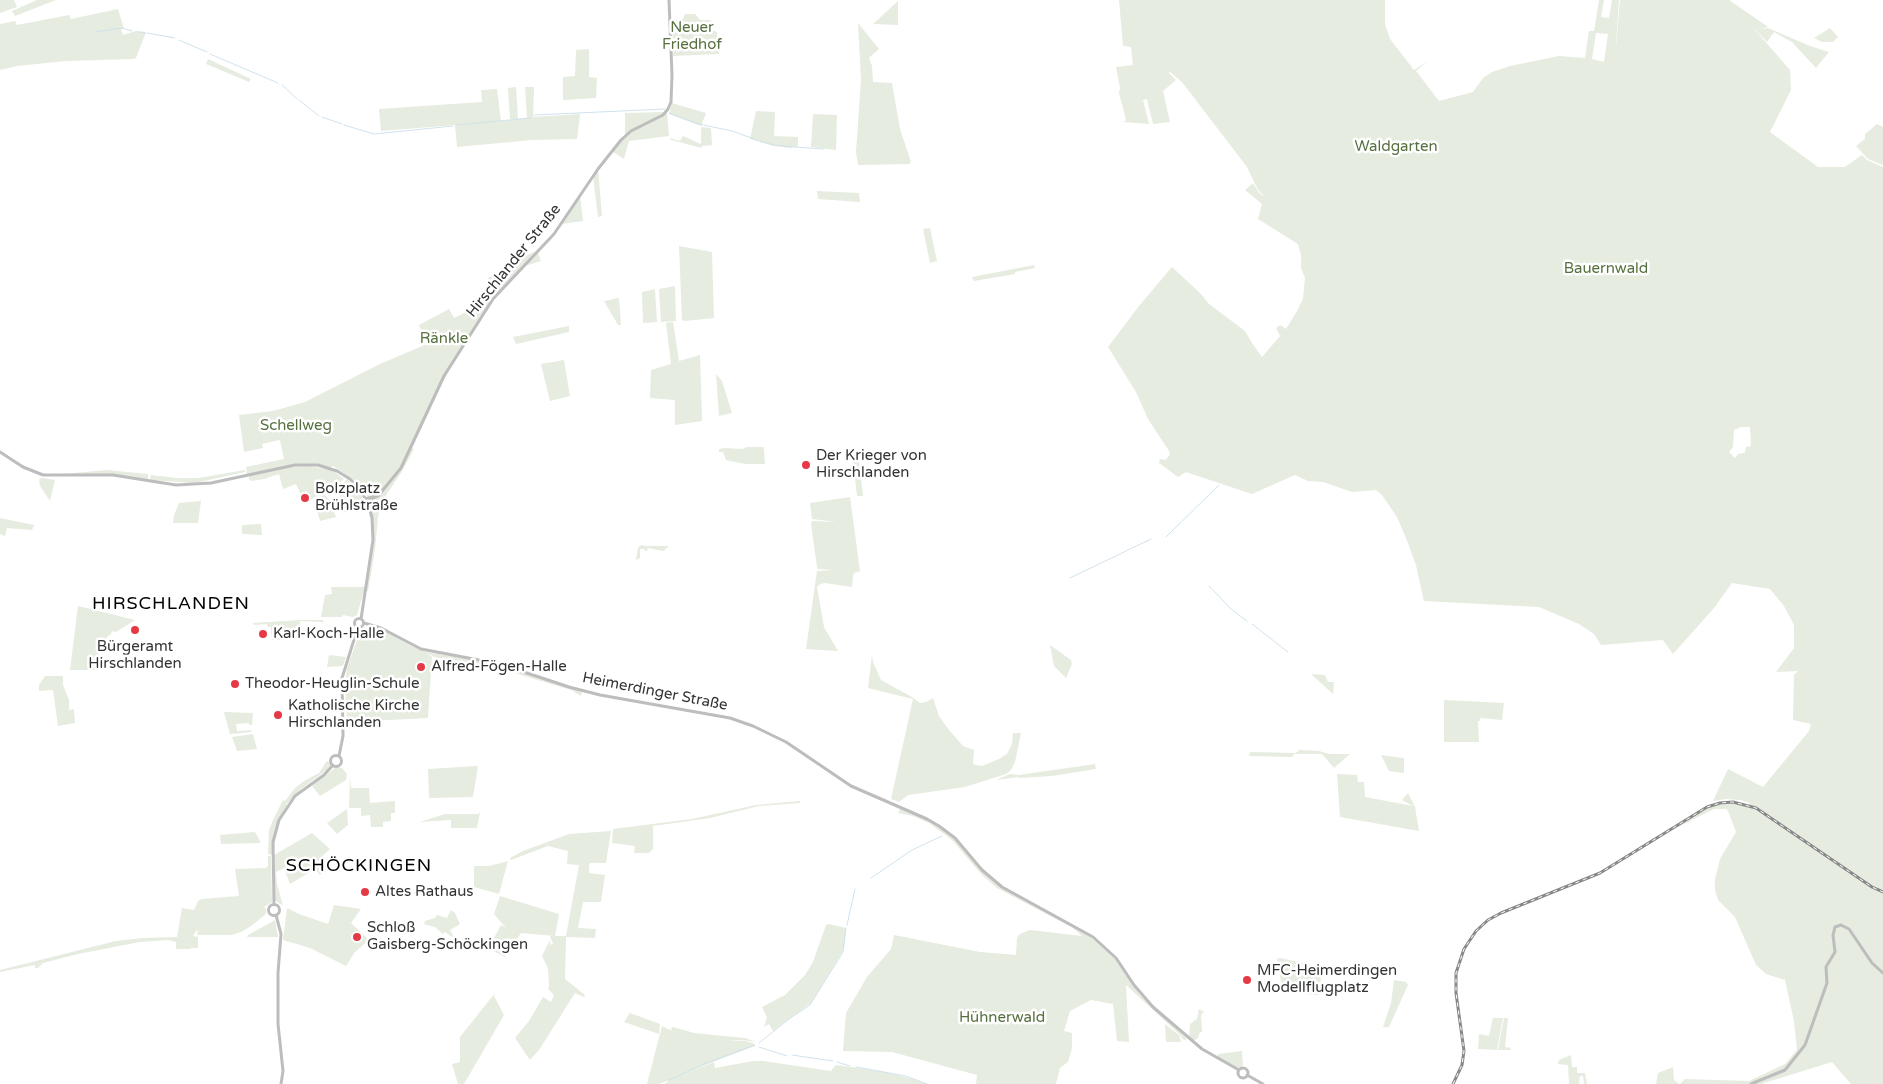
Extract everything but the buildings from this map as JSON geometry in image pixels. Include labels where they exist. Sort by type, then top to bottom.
[{"type":"main road","name":"Hirschlander Straße","points":[[380,494],[401,468],[444,376],[494,299],[554,234],[598,169],[621,140],[630,131],[663,115],[668,109],[671,102],[672,75],[669,0]]},
{"type":"main road","points":[[0,452],[23,467],[43,475],[114,476],[172,485],[211,483],[300,464],[323,466],[350,479],[367,500],[371,512]]},
{"type":"main road","points":[[281,1084],[278,973],[281,934],[276,914],[279,909],[274,904],[273,842],[279,820],[295,796],[324,775],[333,765],[341,764],[342,760],[339,756],[343,736],[343,674],[358,627],[364,623],[361,619],[373,540],[372,503],[380,494]]},
{"type":"main road","points":[[367,500],[380,494]]},
{"type":"main road","points":[[367,500],[374,499]]},
{"type":"main road","points":[[358,627],[355,622],[361,619]]},
{"type":"main road","name":"Heimerdinger Straße","points":[[364,623],[381,628],[413,646],[432,652],[500,664],[595,694],[740,721],[794,746],[851,786],[928,819],[944,829],[960,843],[986,874],[1004,888],[1094,937],[1116,958],[1134,985],[1153,1007],[1202,1049],[1239,1070]]},
{"type":"main road","points":[[333,765],[331,762],[332,758],[339,756]]},
{"type":"main road","points":[[274,904],[270,906],[269,911],[271,914],[276,914]]},
{"type":"main road","points":[[1751,1084],[1785,1070],[1805,1045],[1827,983],[1826,967],[1834,952],[1833,936],[1835,928],[1841,925],[1849,929],[1872,963],[1883,973]]},
{"type":"main road","points":[[1246,1068],[1248,1071],[1247,1075],[1243,1078],[1240,1077],[1239,1070],[1246,1068]]},
{"type":"main road","points":[[1247,1075],[1263,1084]]},
{"type":"green space","points":[[0,0],[14,0],[17,7],[0,13]]},
{"type":"green space","points":[[37,0],[56,0],[15,16],[12,11]]},
{"type":"green space","name":"Bauernwald","points":[[1119,0],[1385,0],[1385,24],[1390,39],[1414,70],[1428,61],[1416,71],[1439,101],[1473,92],[1483,78],[1492,72],[1510,66],[1559,56],[1585,58],[1589,31],[1594,31],[1599,0],[1604,0],[1601,17],[1609,18],[1612,0],[1619,0],[1615,58],[1620,0],[1729,0],[1768,27],[1756,30],[1768,28],[1829,52],[1816,68],[1792,42],[1774,32],[1767,42],[1749,23],[1790,70],[1791,90],[1770,132],[1818,167],[1845,167],[1862,155],[1867,160],[1883,167],[1883,1084],[1851,1084],[1832,1062],[1761,1084],[1680,1084],[1685,1079],[1749,1081],[1785,1064],[1797,1050],[1794,1021],[1785,980],[1766,974],[1756,965],[1735,917],[1718,900],[1715,890],[1715,879],[1720,859],[1736,832],[1728,811],[1726,809],[1714,809],[1672,830],[1672,828],[1706,808],[1715,805],[1736,803],[1749,805],[1750,803],[1740,800],[1726,799],[1713,801],[1728,769],[1763,787],[1809,731],[1811,724],[1793,720],[1794,675],[1798,671],[1776,672],[1794,648],[1794,625],[1784,606],[1770,589],[1732,583],[1714,608],[1673,654],[1663,640],[1601,645],[1594,634],[1579,624],[1539,607],[1424,601],[1416,565],[1397,517],[1382,495],[1376,490],[1352,492],[1323,482],[1308,481],[1295,475],[1252,494],[1186,472],[1178,477],[1159,463],[1160,459],[1166,460],[1170,454],[1169,451],[1148,419],[1136,392],[1108,347],[1139,306],[1172,267],[1209,304],[1245,331],[1262,357],[1280,336],[1276,328],[1280,325],[1286,329],[1297,311],[1303,299],[1305,278],[1301,268],[1301,255],[1298,244],[1258,219],[1262,204],[1245,190],[1253,183],[1259,193],[1266,198],[1258,190],[1247,167],[1182,82],[1169,73],[1176,80],[1163,91],[1170,122],[1153,124],[1147,99],[1143,100],[1149,124],[1123,122],[1126,120],[1119,93],[1120,88],[1116,67],[1133,65],[1131,47],[1123,46]],"holes":[[[1596,33],[1608,34],[1604,62],[1592,59]],[[1741,427],[1750,427],[1751,446],[1746,447],[1745,453],[1738,454],[1735,458],[1729,452],[1733,447],[1734,430]]]},
{"type":"green space","points":[[898,1],[898,25],[873,24]]},
{"type":"green space","points":[[118,9],[124,29],[121,29],[123,35],[136,31],[146,32],[136,58],[66,61],[17,66],[0,70],[0,24],[15,21],[17,25],[69,15],[71,19]]},
{"type":"green space","name":"Neuer Friedhof","points":[[685,14],[695,14],[700,20],[711,20],[712,30],[717,32],[719,54],[673,56],[672,21],[683,19]]},
{"type":"green space","points":[[858,23],[879,49],[869,58],[872,66],[873,82],[892,83],[900,129],[911,162],[909,164],[858,165],[856,152],[861,80]]},
{"type":"green space","points":[[1830,28],[1838,37],[1833,42],[1822,42],[1814,38]]},
{"type":"green space","points":[[589,49],[589,77],[597,78],[596,98],[563,100],[563,77],[575,76],[576,50]]},
{"type":"green space","points":[[208,59],[251,79],[249,82],[206,64]]},
{"type":"green space","points":[[516,87],[518,119],[510,119],[508,88]]},
{"type":"green space","points":[[525,87],[534,87],[533,117],[580,114],[577,139],[532,140],[457,147],[455,125],[381,131],[379,109],[482,102],[481,90],[497,89],[501,121],[527,118]]},
{"type":"green space","points":[[672,103],[706,113],[701,126],[669,114]]},
{"type":"green space","points":[[756,111],[775,112],[774,136],[798,137],[798,146],[790,148],[773,146],[750,139]]},
{"type":"green space","points":[[667,112],[669,136],[629,141],[624,159],[612,151],[625,135],[625,113]]},
{"type":"green space","points":[[813,114],[837,115],[836,150],[811,147]]},
{"type":"green space","points":[[1877,124],[1883,127],[1883,165],[1868,159],[1856,146],[1865,139],[1865,134]]},
{"type":"green space","points":[[701,127],[711,128],[712,145],[702,146],[702,148],[671,140],[670,138],[680,141],[683,136],[701,144]]},
{"type":"green space","points":[[598,169],[602,216],[598,217],[593,176]]},
{"type":"green space","points":[[817,191],[859,193],[860,202],[818,199]]},
{"type":"green space","points":[[580,196],[583,221],[562,224]]},
{"type":"green space","points":[[930,228],[937,261],[930,263],[923,229]]},
{"type":"green space","points":[[679,246],[712,252],[714,318],[682,320]]},
{"type":"green space","name":"Ränkle","points":[[537,251],[541,261],[522,267],[494,299],[488,278],[524,256]]},
{"type":"green space","points":[[1034,265],[1035,268],[1015,272],[1015,274],[974,281],[972,277]]},
{"type":"green space","points":[[675,286],[676,321],[661,322],[659,289]]},
{"type":"green space","points":[[655,289],[657,322],[643,323],[642,292]]},
{"type":"green space","points":[[619,298],[621,325],[618,325],[604,301]]},
{"type":"green space","name":"Schellweg","points":[[493,299],[452,362],[412,448],[414,449],[401,473],[382,501],[368,591],[366,591],[373,535],[371,506],[378,496],[366,499],[367,496],[357,482],[333,466],[330,468],[305,464],[247,475],[246,467],[284,459],[280,440],[262,444],[263,448],[244,452],[239,415],[273,411],[305,402],[380,364],[427,344],[419,325],[449,309],[454,318]]},
{"type":"green space","points":[[673,322],[679,361],[700,355],[702,421],[675,425],[675,400],[650,398],[651,370],[671,364],[666,323]]},
{"type":"green space","points":[[569,326],[569,332],[516,344],[513,337]]},
{"type":"green space","points":[[564,360],[570,396],[550,401],[541,364]]},
{"type":"green space","points":[[716,374],[722,381],[732,413],[719,416]]},
{"type":"green space","points":[[746,447],[763,447],[765,464],[745,464],[726,460],[723,452],[719,452],[719,449],[743,449]]},
{"type":"green space","points":[[859,461],[863,496],[857,496],[853,462]]},
{"type":"green space","points":[[310,466],[332,470],[344,479],[336,486],[302,504],[299,497],[308,491],[300,493],[296,484],[283,489],[279,474],[264,479],[251,481],[249,479],[249,475],[291,467]]},
{"type":"green space","points":[[107,470],[148,474],[148,480],[113,474],[63,474]]},
{"type":"green space","points":[[245,470],[245,472],[195,483],[150,480],[151,475],[199,478]]},
{"type":"green space","points":[[39,479],[55,480],[50,501],[40,486]]},
{"type":"green space","points":[[347,479],[358,490],[365,502],[343,513],[338,488]]},
{"type":"green space","points":[[324,495],[329,499],[336,517],[320,521],[314,500]]},
{"type":"green space","points":[[850,497],[860,571],[854,573],[852,587],[825,583],[817,587],[824,627],[838,651],[806,649],[817,571],[834,570],[818,569],[817,567],[811,524],[812,521],[837,522],[812,519],[810,503]]},
{"type":"green space","points":[[201,501],[198,523],[173,523],[179,503]]},
{"type":"green space","points":[[0,518],[34,525],[32,530],[7,528],[5,536],[0,534]]},
{"type":"green space","points":[[261,524],[262,535],[242,534],[242,525]]},
{"type":"green space","points":[[642,545],[669,546],[663,551],[648,548],[647,551],[640,549],[640,558],[636,560],[638,547]]},
{"type":"green space","points":[[331,587],[365,587],[357,615],[353,617],[343,615],[342,617],[321,617],[325,595],[332,594]]},
{"type":"green space","points":[[78,606],[135,620],[116,632],[112,631],[107,637],[101,647],[95,670],[70,670]]},
{"type":"green space","points":[[323,620],[323,624],[322,622],[300,621],[300,639],[272,640],[271,627],[268,627],[267,624],[255,625],[252,623]]},
{"type":"green space","points":[[368,626],[381,629],[409,645],[426,652],[494,663],[582,691],[581,696],[571,690],[498,668],[434,657],[428,653],[432,657],[428,718],[347,722],[345,686],[347,668],[360,632]]},
{"type":"green space","points":[[1050,645],[1071,660],[1072,664],[1066,678],[1054,666]]},
{"type":"green space","points":[[329,655],[346,657],[343,666],[327,667]]},
{"type":"green space","points":[[872,655],[881,680],[920,703],[933,698],[939,716],[949,730],[963,746],[974,750],[973,763],[975,765],[982,766],[1007,754],[1012,744],[1013,733],[1021,733],[1015,762],[1011,770],[1006,774],[965,787],[908,795],[899,802],[891,799],[913,699],[868,688]]},
{"type":"green space","points":[[1311,674],[1325,675],[1328,682],[1334,682],[1333,694]]},
{"type":"green space","points":[[45,676],[63,676],[63,685],[69,700],[69,710],[74,709],[75,723],[58,726],[53,690],[39,691],[39,685]]},
{"type":"green space","points":[[1444,700],[1504,703],[1502,720],[1480,718],[1480,721],[1478,721],[1479,742],[1444,742]]},
{"type":"green space","points":[[224,712],[253,713],[252,725],[249,725],[249,723],[236,724],[237,731],[252,730],[251,732],[230,734]]},
{"type":"green space","points":[[253,734],[257,749],[237,751],[232,737]]},
{"type":"green space","points":[[1299,750],[1319,751],[1329,754],[1350,754],[1334,768],[1322,754],[1294,754],[1292,757],[1249,756],[1250,752],[1296,753]]},
{"type":"green space","points":[[1381,755],[1404,758],[1404,773],[1389,771]]},
{"type":"green space","points":[[328,761],[330,765],[328,769],[301,789],[287,804],[285,802],[287,805],[276,829],[273,855],[268,854],[269,830],[283,800],[285,801],[295,788],[304,781],[319,773]]},
{"type":"green space","points":[[1095,764],[1096,769],[1052,776],[996,780],[1010,774],[1019,775]]},
{"type":"green space","points":[[478,766],[473,797],[429,798],[428,769]]},
{"type":"green space","points":[[336,767],[342,768],[347,774],[346,780],[320,796],[312,786]]},
{"type":"green space","points":[[1337,774],[1357,775],[1358,782],[1364,782],[1365,797],[1413,806],[1402,800],[1408,793],[1415,807],[1419,831],[1340,817]]},
{"type":"green space","points":[[350,777],[351,788],[369,788],[370,803],[395,801],[395,813],[391,813],[391,821],[383,822],[383,827],[371,827],[370,815],[361,816],[361,808],[349,808]]},
{"type":"green space","points":[[800,801],[800,803],[759,806],[710,818],[653,826],[653,849],[649,853],[634,853],[635,846],[612,843],[613,829],[692,819],[756,805]]},
{"type":"green space","name":"Hühnerwald","points":[[901,807],[931,821],[960,843],[972,858],[1002,887],[1092,938],[1115,959],[1140,995],[1186,1040],[1126,985],[1129,1042],[1117,1041],[1113,1004],[1091,1000],[1070,1011],[1064,1031],[1072,1033],[1072,1048],[1068,1062],[1060,1068],[1056,1084],[976,1084],[977,1075],[892,1052],[843,1051],[846,1013],[867,977],[891,949],[894,935],[980,952],[1016,955],[1017,938],[1020,934],[1030,930],[1082,936],[1073,928],[997,888],[982,875],[952,840],[929,823],[913,816],[898,813]]},
{"type":"green space","points":[[347,809],[348,825],[337,834],[327,823]]},
{"type":"green space","points":[[480,812],[477,828],[451,828],[451,820],[420,822],[445,814],[478,814]]},
{"type":"green space","points":[[611,831],[606,863],[590,863],[589,865],[589,873],[605,875],[601,902],[583,902],[578,928],[596,929],[595,938],[566,937],[565,979],[585,995],[584,997],[575,993],[539,1050],[530,1060],[515,1038],[529,1021],[543,997],[551,1002],[554,995],[548,989],[548,968],[542,956],[550,940],[550,945],[553,944],[550,936],[566,936],[579,865],[567,864],[568,851],[548,846],[511,860],[510,858],[523,851],[569,834]]},
{"type":"green space","points":[[255,832],[261,843],[221,844],[220,835]]},
{"type":"green space","points":[[312,833],[330,849],[320,858],[330,867],[320,875],[315,869],[290,884],[284,868],[276,872],[277,884],[283,905],[280,904],[275,900],[274,855]]},
{"type":"green space","points":[[268,856],[271,856],[272,902],[264,907],[266,914],[241,932],[231,935],[197,935],[198,931],[201,930],[196,931],[193,936],[198,937],[198,948],[176,949],[176,942],[168,940],[140,942],[78,954],[43,963],[38,968],[35,968],[35,965],[0,972],[0,970],[116,941],[177,937],[182,908],[194,910],[201,899],[239,896],[235,869],[266,868],[268,866]]},
{"type":"green space","points":[[508,861],[499,894],[474,887],[474,866],[489,866]]},
{"type":"green space","points":[[500,896],[559,914],[555,936],[521,933],[505,957],[493,951],[499,941],[494,938],[501,925],[506,928],[494,914]]},
{"type":"green space","points":[[334,905],[361,909],[351,923],[369,940],[355,952],[346,966],[310,948],[283,940],[287,908],[328,924]]},
{"type":"green space","points":[[451,910],[455,913],[460,924],[450,930],[453,935],[452,937],[445,932],[443,934],[435,927],[424,924],[425,921],[435,918],[437,915],[447,918]]},
{"type":"green space","points":[[275,920],[278,937],[247,937],[248,935]]},
{"type":"green space","points":[[826,925],[846,928],[844,949],[811,1003],[773,1031],[769,1024],[764,1027],[767,1017],[762,1007],[785,995],[805,975],[813,962]]},
{"type":"green space","points":[[1280,958],[1322,967],[1319,995],[1283,993],[1277,959]]},
{"type":"green space","points":[[1394,980],[1406,982],[1408,985],[1389,1027],[1383,1027],[1391,1003]]},
{"type":"green space","points":[[495,993],[494,996],[504,1015],[464,1084],[458,1084],[452,1064],[460,1062],[460,1037]]},
{"type":"green space","points":[[1199,1009],[1204,1012],[1201,1015],[1202,1032],[1193,1041],[1189,1037],[1190,1024],[1197,1019]]},
{"type":"green space","points":[[630,1013],[660,1024],[659,1034],[624,1022]]},
{"type":"green space","points":[[1493,1018],[1503,1018],[1497,1050],[1478,1049],[1479,1034],[1489,1036]]},
{"type":"green space","points":[[1504,1018],[1508,1018],[1505,1047],[1511,1048],[1510,1050],[1498,1050]]},
{"type":"green space","points":[[1165,1024],[1179,1035],[1181,1042],[1166,1042]]},
{"type":"green space","points":[[662,1026],[672,1031],[671,1028],[673,1027],[694,1033],[745,1038],[756,1042],[742,1040],[728,1040],[745,1041],[753,1043],[755,1046],[710,1063],[675,1078],[714,1062],[715,1068],[763,1061],[831,1071],[836,1065],[879,1071],[914,1079],[926,1084],[665,1084],[669,1080],[659,1084],[647,1084]]},
{"type":"green space","points":[[1242,1051],[1243,1065],[1240,1068],[1218,1057],[1218,1054]]},
{"type":"green space","points":[[1571,1055],[1572,1067],[1577,1067],[1577,1073],[1585,1073],[1587,1084],[1584,1084],[1583,1076],[1580,1076],[1579,1084],[1569,1084],[1568,1065],[1558,1064],[1556,1069],[1559,1060]]},
{"type":"green space","points":[[1673,1067],[1674,1080],[1679,1084],[1656,1084],[1658,1073]]},
{"type":"waterway","points":[[95,32],[121,28],[132,31]]},
{"type":"waterway","points":[[139,32],[145,33]]},
{"type":"waterway","points":[[147,33],[175,38]]},
{"type":"waterway","points":[[179,40],[207,52]]},
{"type":"waterway","points":[[210,54],[278,83]]},
{"type":"waterway","points":[[282,85],[297,99]]},
{"type":"waterway","points":[[299,100],[319,116]]},
{"type":"waterway","points":[[534,115],[665,109]]},
{"type":"waterway","points":[[669,113],[699,124],[732,131],[757,140]]},
{"type":"waterway","points":[[322,117],[342,124]]},
{"type":"waterway","points":[[457,125],[530,118]]},
{"type":"waterway","points":[[344,125],[374,134],[453,126]]},
{"type":"waterway","points":[[760,141],[792,147]]},
{"type":"waterway","points":[[794,147],[824,149]]},
{"type":"waterway","points":[[1166,537],[1219,485]]},
{"type":"waterway","points":[[1070,578],[1151,539]]},
{"type":"waterway","points":[[1209,586],[1231,609],[1247,621]]},
{"type":"waterway","points":[[1252,624],[1288,652]]},
{"type":"waterway","points":[[871,878],[912,850],[942,836]]},
{"type":"waterway","points":[[847,925],[855,889]]},
{"type":"waterway","points":[[759,1043],[810,1005],[843,952],[846,928]]},
{"type":"waterway","points":[[669,1080],[709,1062],[755,1045]]},
{"type":"waterway","points":[[759,1047],[787,1056]]},
{"type":"waterway","points":[[792,1055],[833,1061]]},
{"type":"waterway","points":[[837,1062],[850,1066]]},
{"type":"waterway","points":[[856,1067],[906,1076],[927,1084]]},
{"type":"railway","points":[[1453,1084],[1462,1065],[1464,1051],[1456,993],[1456,973],[1464,949],[1476,931],[1488,920],[1501,913],[1600,873],[1707,807],[1733,802],[1756,808],[1872,887],[1883,892]]},
{"type":"place","name":"Der Krieger von Hirschlanden","points":[[806,465]]},
{"type":"place","name":"Bolzplatz Brühlstraße","points":[[305,498]]},
{"type":"place","name":"Bürgeramt Hirschlanden","points":[[135,630]]},
{"type":"place","name":"Karl-Koch-Halle","points":[[263,634]]},
{"type":"place","name":"Alfred-Fögen-Halle","points":[[421,667]]},
{"type":"place","name":"Theodor-Heuglin-Schule","points":[[235,684]]},
{"type":"place","name":"Katholische Kirche Hirschlanden","points":[[278,715]]},
{"type":"place","name":"Altes Rathaus","points":[[365,892]]},
{"type":"place","name":"Schloß Gaisberg-Schöckingen","points":[[357,937]]},
{"type":"place","name":"MFC-Heimerdingen Modellflugplatz","points":[[1247,980]]},
{"type":"district","name":"HIRSCHLANDEN","points":[[171,604]]},
{"type":"district","name":"SCHÖCKINGEN","points":[[359,866]]},
{"type":"park label","name":"Waldgarten","points":[[1396,147]]}]
